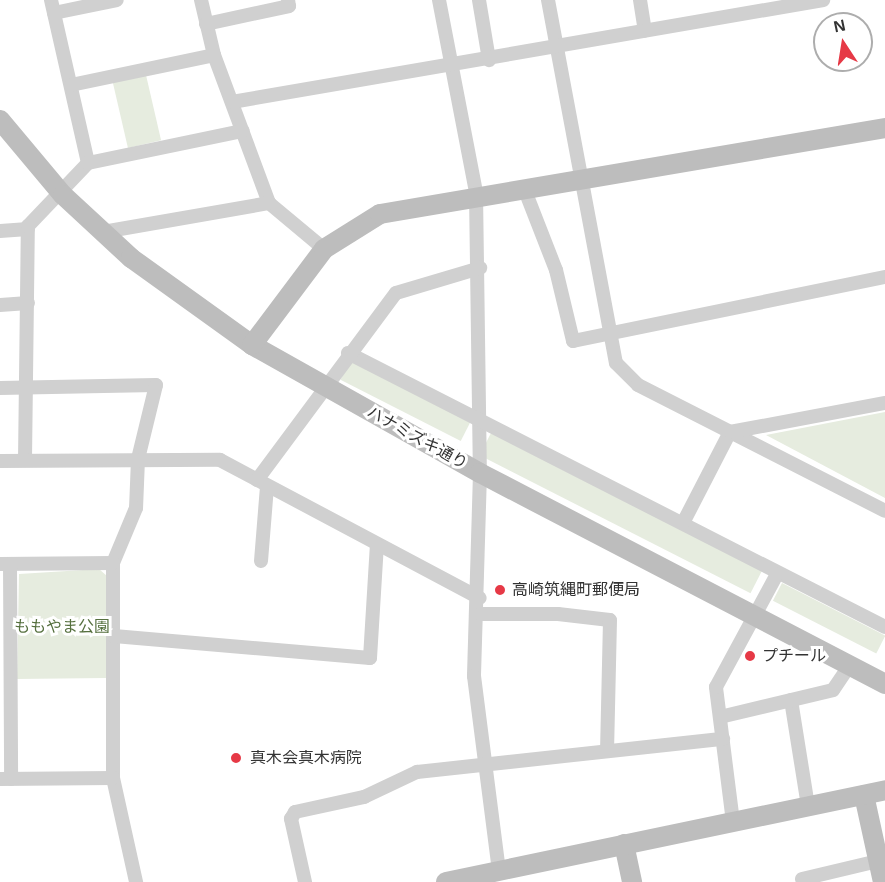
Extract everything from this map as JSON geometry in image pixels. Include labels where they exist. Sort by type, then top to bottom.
[{"type":"street","points":[[88,163],[52,6],[117,0]]},
{"type":"street","points":[[201,0],[214,55],[269,203],[324,249]]},
{"type":"street","points":[[206,24],[289,6],[288,0]]},
{"type":"street","points":[[439,0],[476,193],[480,268],[480,614],[474,676],[483,761],[499,870]]},
{"type":"street","points":[[479,0],[489,60]]},
{"type":"street","points":[[548,0],[579,178],[609,330],[624,374],[730,432],[885,511]]},
{"type":"street","points":[[640,0],[645,31]]},
{"type":"street","points":[[232,102],[451,68],[556,45],[645,31],[743,7],[823,0]]},
{"type":"street","points":[[71,85],[214,55]]},
{"type":"street","name":"ハナミズキ通り","points":[[0,120],[60,192],[130,258],[252,345],[322,387],[480,473],[755,612],[885,684]]},
{"type":"street","points":[[252,345],[324,249],[380,214],[476,193],[524,188],[885,128]]},
{"type":"street","points":[[25,460],[28,387],[28,229],[88,163],[243,130]]},
{"type":"street","points":[[524,188],[556,270],[573,340],[598,338],[609,330],[885,277]]},
{"type":"street","points":[[103,232],[269,203]]},
{"type":"street","points":[[0,231],[28,229]]},
{"type":"street","points":[[261,561],[262,484],[322,387],[396,293],[480,268]]},
{"type":"street","points":[[0,305],[28,303]]},
{"type":"street","points":[[348,353],[683,523],[777,574],[885,627]]},
{"type":"street","points":[[0,388],[156,385],[138,459],[136,507],[113,563],[113,778],[136,882]]},
{"type":"street","points":[[730,432],[885,403]]},
{"type":"street","points":[[683,523],[730,432]]},
{"type":"street","points":[[0,461],[220,460],[480,598]]},
{"type":"street","points":[[114,636],[370,658],[377,545]]},
{"type":"street","points":[[113,563],[5,564],[5,779],[113,778]]},
{"type":"street","points":[[733,822],[716,687],[777,574]]},
{"type":"street","points":[[480,614],[558,614],[610,620],[607,750]]},
{"type":"street","points":[[720,717],[832,690],[850,665]]},
{"type":"street","points":[[791,700],[808,806]]},
{"type":"street","points":[[305,882],[291,814],[364,797],[417,772],[483,761],[723,739]]},
{"type":"street","points":[[446,882],[885,790]]},
{"type":"street","points":[[864,795],[882,882]]},
{"type":"street","points":[[624,844],[632,882]]},
{"type":"street","points":[[802,879],[878,861]]},
{"type":"green space","points":[[146,75],[161,140],[128,148],[113,83]]},
{"type":"green space","points":[[350,361],[470,422],[461,441],[340,380]]},
{"type":"green space","points":[[885,412],[885,498],[766,435]]},
{"type":"green space","points":[[491,433],[762,571],[751,593],[480,455]]},
{"type":"green space","name":"ももやま公園","points":[[99,569],[107,576],[106,678],[17,679],[19,574]]},
{"type":"green space","points":[[782,583],[885,635],[876,653],[773,601]]},
{"type":"place","name":"高崎筑縄町郵便局","points":[[500,590]]},
{"type":"place","name":"プチール","points":[[750,656]]},
{"type":"place","name":"真木会真木病院","points":[[236,758]]}]
